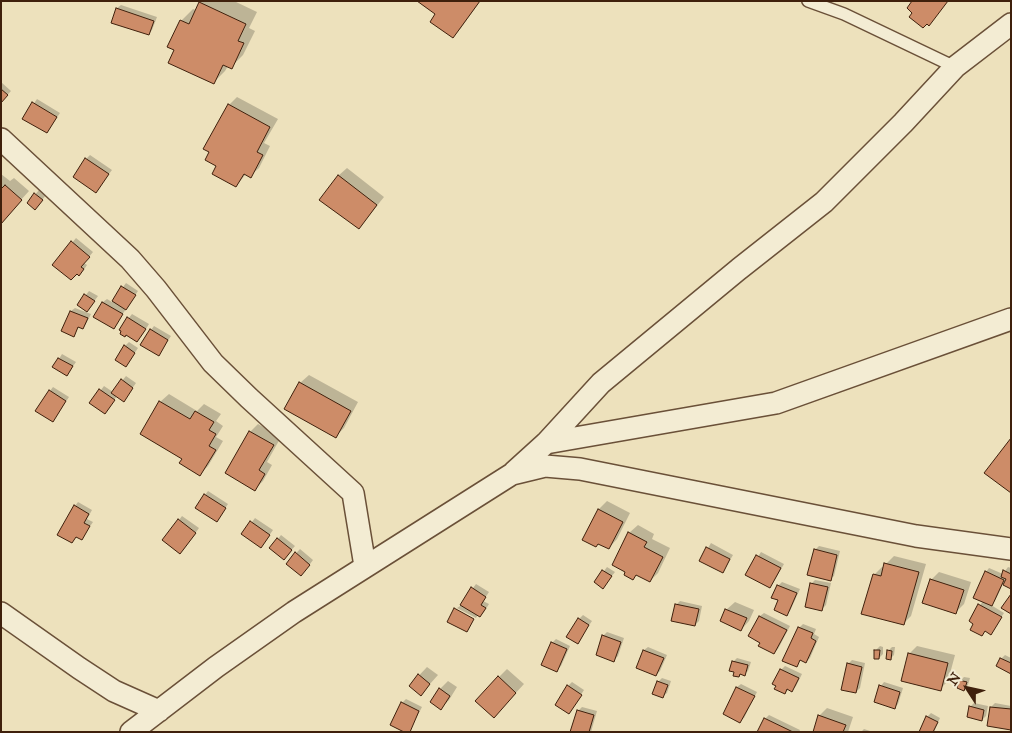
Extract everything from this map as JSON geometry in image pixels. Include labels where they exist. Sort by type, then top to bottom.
[{"type":"street","points":[[131,732],[294,612],[512,474],[546,443],[601,383],[739,269],[824,202],[903,123],[955,67],[1011,24]]},
{"type":"street","points":[[1,139],[130,259],[156,289],[213,363],[353,493],[365,566]]},
{"type":"street","points":[[546,443],[776,403],[1011,320]]},
{"type":"street","points":[[512,474],[545,466],[580,469],[916,536],[1011,549]]},
{"type":"street","points":[[1,613],[114,691],[159,711]]},
{"type":"lane","points":[[808,1],[844,14],[955,67]]},
{"type":"building","points":[[417,1],[480,1],[453,38],[430,22],[435,14]]},
{"type":"building","points":[[912,1],[948,1],[929,26],[927,24],[923,28],[909,17],[912,13],[907,8]]},
{"type":"building","points":[[199,2],[246,24],[238,41],[244,43],[232,69],[223,65],[214,84],[168,63],[174,50],[167,47],[180,20],[189,24]]},
{"type":"building","points":[[116,8],[154,21],[149,35],[111,23]]},
{"type":"building","points":[[1,89],[8,95],[1,103]]},
{"type":"building","points":[[32,102],[57,117],[47,133],[22,119]]},
{"type":"building","points":[[228,104],[270,127],[257,152],[263,155],[251,178],[244,174],[236,187],[212,174],[216,166],[205,160],[209,152],[203,149]]},
{"type":"building","points":[[85,158],[109,174],[96,193],[73,177]]},
{"type":"building","points":[[338,175],[377,205],[359,229],[319,200]]},
{"type":"building","points":[[5,185],[22,200],[1,224],[1,189]]},
{"type":"building","points":[[34,193],[43,200],[35,210],[27,203]]},
{"type":"building","points":[[71,241],[90,257],[81,267],[84,269],[79,276],[77,274],[71,280],[52,265]]},
{"type":"building","points":[[121,286],[136,295],[126,310],[112,301]]},
{"type":"building","points":[[84,294],[95,301],[87,312],[77,305]]},
{"type":"building","points":[[102,302],[123,314],[114,329],[93,317]]},
{"type":"building","points":[[70,311],[88,318],[83,329],[78,327],[74,337],[61,331]]},
{"type":"building","points":[[127,317],[146,329],[137,342],[126,335],[125,337],[120,334],[121,331],[119,330]]},
{"type":"building","points":[[150,329],[168,340],[159,356],[140,345]]},
{"type":"building","points":[[124,345],[135,353],[126,367],[115,360]]},
{"type":"building","points":[[58,358],[73,366],[67,376],[52,367]]},
{"type":"building","points":[[121,379],[133,388],[124,402],[111,393]]},
{"type":"building","points":[[299,382],[351,411],[336,438],[284,409]]},
{"type":"building","points":[[99,389],[115,400],[105,414],[89,403]]},
{"type":"building","points":[[49,390],[66,401],[53,422],[35,411]]},
{"type":"building","points":[[159,401],[190,419],[195,411],[214,422],[209,430],[216,434],[209,446],[216,450],[200,476],[179,463],[182,459],[140,434]]},
{"type":"building","points":[[249,431],[274,445],[259,470],[265,474],[255,491],[225,473]]},
{"type":"building","points":[[1011,438],[1011,493],[984,473]]},
{"type":"building","points":[[204,494],[226,508],[217,522],[195,508]]},
{"type":"building","points":[[74,505],[89,514],[84,523],[90,526],[82,540],[76,537],[72,543],[57,535]]},
{"type":"building","points":[[598,509],[623,522],[609,549],[598,544],[596,547],[582,540]]},
{"type":"building","points":[[178,519],[196,533],[180,554],[162,540]]},
{"type":"building","points":[[250,521],[270,535],[261,548],[241,534]]},
{"type":"building","points":[[628,532],[647,542],[644,547],[663,557],[650,582],[636,575],[633,580],[624,575],[625,572],[612,565]]},
{"type":"building","points":[[277,538],[292,550],[284,560],[269,548]]},
{"type":"building","points":[[706,547],[730,559],[723,573],[699,561]]},
{"type":"building","points":[[814,549],[837,555],[831,581],[807,575]]},
{"type":"building","points":[[295,552],[310,565],[301,576],[286,564]]},
{"type":"building","points":[[756,555],[781,568],[770,588],[745,575]]},
{"type":"building","points":[[884,563],[919,572],[904,625],[861,614],[873,574],[881,576]]},
{"type":"building","points":[[602,570],[612,576],[603,589],[594,582]]},
{"type":"building","points":[[1003,570],[1011,574],[1011,589],[1003,585],[1006,579],[1001,577]]},
{"type":"building","points":[[985,571],[1004,580],[992,606],[973,598]]},
{"type":"building","points":[[930,579],[964,590],[956,614],[922,603]]},
{"type":"building","points":[[810,583],[828,587],[822,611],[805,607]]},
{"type":"building","points":[[777,585],[797,593],[787,616],[774,610],[778,600],[771,598]]},
{"type":"building","points":[[471,587],[486,597],[481,605],[486,608],[480,617],[460,605]]},
{"type":"building","points":[[1011,594],[1011,614],[1001,608]]},
{"type":"building","points":[[675,604],[699,609],[695,626],[671,621]]},
{"type":"building","points":[[978,604],[1002,617],[991,635],[985,631],[982,636],[970,630],[973,624],[969,621]]},
{"type":"building","points":[[454,608],[474,619],[467,632],[447,622]]},
{"type":"building","points":[[725,609],[747,618],[741,631],[720,621]]},
{"type":"building","points":[[759,616],[787,630],[774,654],[758,646],[760,643],[748,636]]},
{"type":"building","points":[[578,618],[589,625],[578,644],[566,637]]},
{"type":"building","points":[[798,627],[813,633],[811,638],[816,641],[806,663],[800,660],[797,667],[782,661]]},
{"type":"building","points":[[602,635],[621,642],[614,662],[596,655]]},
{"type":"building","points":[[551,642],[567,649],[557,672],[541,665]]},
{"type":"building","points":[[643,650],[664,658],[656,676],[636,668]]},
{"type":"building","points":[[874,650],[880,650],[879,659],[874,659]]},
{"type":"building","points":[[887,650],[892,651],[891,660],[886,659]]},
{"type":"building","points":[[908,653],[948,663],[941,691],[901,681]]},
{"type":"building","points":[[1000,658],[1011,663],[1011,674],[996,666]]},
{"type":"building","points":[[732,661],[748,665],[745,676],[740,674],[739,677],[733,676],[734,672],[729,671]]},
{"type":"building","points":[[847,663],[862,667],[856,693],[841,690]]},
{"type":"building","points":[[780,669],[799,678],[792,692],[787,689],[785,694],[774,689],[776,686],[772,684]]},
{"type":"building","points":[[418,674],[430,684],[421,696],[409,686]]},
{"type":"building","points":[[498,676],[516,693],[494,718],[475,701]]},
{"type":"building","points":[[959,680],[967,682],[964,691],[957,688]]},
{"type":"building","points":[[657,681],[668,685],[663,698],[652,694]]},
{"type":"building","points":[[567,685],[582,695],[569,714],[555,705]]},
{"type":"building","points":[[879,685],[900,692],[895,709],[874,702]]},
{"type":"building","points":[[736,687],[755,696],[740,723],[723,714]]},
{"type":"building","points":[[439,688],[450,696],[441,710],[430,702]]},
{"type":"building","points":[[401,702],[419,711],[410,732],[404,732],[390,725]]},
{"type":"building","points":[[969,706],[984,710],[982,721],[967,717]]},
{"type":"building","points":[[990,707],[1011,709],[1011,730],[987,726]]},
{"type":"building","points":[[577,710],[594,715],[589,732],[570,732]]},
{"type":"building","points":[[818,715],[846,725],[843,732],[813,732]]},
{"type":"building","points":[[926,716],[938,722],[933,732],[919,732]]},
{"type":"building","points":[[764,718],[793,732],[757,732]]}]
